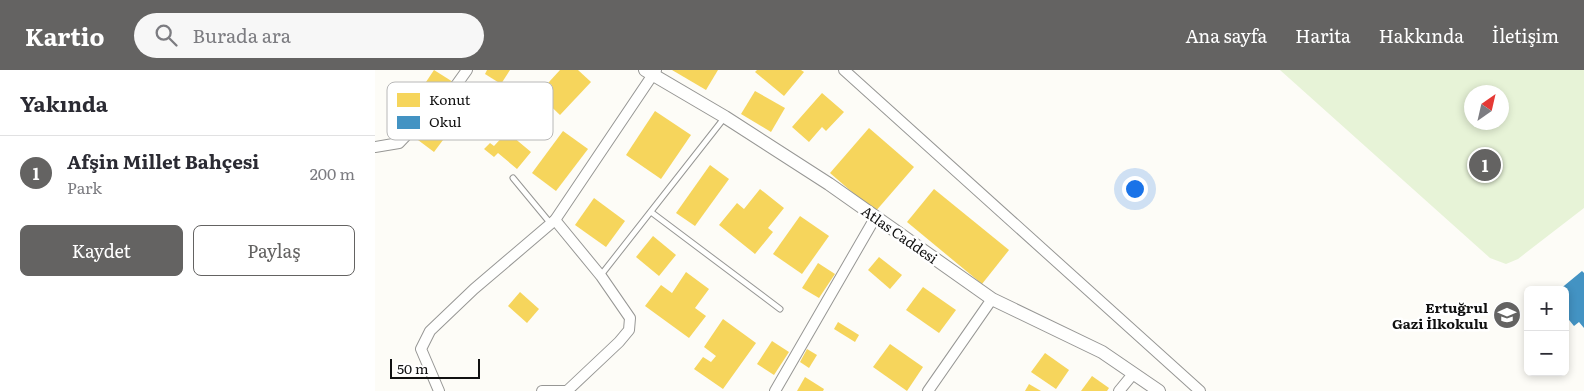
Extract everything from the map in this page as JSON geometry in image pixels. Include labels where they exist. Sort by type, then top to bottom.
[{"type":"street","points":[[458,82],[467,70]]},
{"type":"street","points":[[844,70],[1199,391]]},
{"type":"street","points":[[439,391],[421,349],[429,331],[474,289],[553,222],[651,72]]},
{"type":"street","name":"Atlas Caddesi","points":[[651,72],[725,116],[829,184],[993,299],[1102,352],[1159,391]]},
{"type":"street","points":[[375,147],[399,143],[402,140]]},
{"type":"street","points":[[775,391],[875,218]]},
{"type":"street","points":[[542,391],[567,391],[619,342],[629,330],[630,318],[601,276],[553,222]]},
{"type":"street","points":[[928,391],[993,299]]},
{"type":"street","points":[[1119,391],[1133,374]]},
{"type":"lane","points":[[601,276],[725,116]]},
{"type":"lane","points":[[513,178],[553,222]]},
{"type":"lane","points":[[651,212],[780,309]]},
{"type":"green space","points":[[1280,70],[1584,70],[1584,208],[1518,259],[1506,264],[1490,258]]},
{"type":"building: Konut","points":[[434,70],[453,82],[426,82]]},
{"type":"building: Konut","points":[[487,70],[510,70],[502,82],[498,82],[485,74]]},
{"type":"building: Konut","points":[[560,70],[578,70],[591,82],[560,115],[553,108],[553,82],[549,82]]},
{"type":"building: Konut","points":[[672,70],[718,70],[706,90]]},
{"type":"building: Konut","points":[[757,70],[801,70],[804,72],[784,96],[755,72]]},
{"type":"building: Konut","points":[[755,91],[785,108],[771,132],[741,114]]},
{"type":"building: Konut","points":[[822,93],[844,112],[826,131],[822,127],[809,142],[792,127]]},
{"type":"building: Konut","points":[[655,111],[691,135],[661,179],[626,155]]},
{"type":"building: Konut","points":[[869,128],[914,167],[875,212],[830,173]]},
{"type":"building: Konut","points":[[563,131],[588,149],[556,191],[532,173]]},
{"type":"building: Konut","points":[[418,140],[443,140],[434,152]]},
{"type":"building: Konut","points":[[500,140],[517,140],[531,152],[517,169],[498,153],[494,157],[484,149],[490,143],[494,146]]},
{"type":"building: Konut","points":[[710,165],[729,179],[695,226],[676,213]]},
{"type":"building: Konut","points":[[760,189],[784,208],[768,228],[773,232],[755,254],[719,225],[737,203],[744,209]]},
{"type":"building: Konut","points":[[934,189],[1009,250],[982,284],[907,222]]},
{"type":"building: Konut","points":[[594,198],[625,221],[606,247],[575,225]]},
{"type":"building: Konut","points":[[800,216],[829,236],[802,274],[773,254]]},
{"type":"building: Konut","points":[[653,236],[676,255],[659,276],[636,257]]},
{"type":"building: Konut","points":[[879,257],[902,275],[890,289],[868,270]]},
{"type":"building: Konut","points":[[818,263],[835,274],[819,298],[802,288]]},
{"type":"building: Konut","points":[[686,272],[709,289],[695,308],[706,316],[689,338],[645,306],[661,285],[672,293]]},
{"type":"building: Konut","points":[[923,287],[956,310],[939,333],[906,310]]},
{"type":"building: Konut","points":[[520,292],[539,309],[527,323],[508,306]]},
{"type":"building: Konut","points":[[723,319],[756,343],[723,389],[694,369],[703,357],[711,362],[716,356],[704,347]]},
{"type":"building: Konut","points":[[838,322],[859,335],[855,342],[834,329]]},
{"type":"building: Konut","points":[[772,341],[789,352],[774,375],[757,364]]},
{"type":"building: Konut","points":[[890,344],[923,367],[907,391],[873,367]]},
{"type":"building: Konut","points":[[807,349],[817,355],[809,368],[800,362]]},
{"type":"building: Konut","points":[[1045,353],[1069,370],[1056,389],[1031,372]]},
{"type":"building: Konut","points":[[1092,376],[1109,388],[1107,391],[1081,391]]},
{"type":"building: Konut","points":[[805,377],[824,389],[823,391],[797,391]]},
{"type":"building: Konut","points":[[1029,384],[1041,391],[1025,391]]},
{"type":"building: Okul","points":[[1582,271],[1584,273],[1584,328],[1579,322],[1574,326],[1569,320],[1569,286],[1564,286]]},
{"type":"place","name":"Afşin Millet Bahçesi","points":[[1485,165]]},
{"type":"place","name":"Ertuğrul Gazi İlkokulu","points":[[1507,315]]}]
